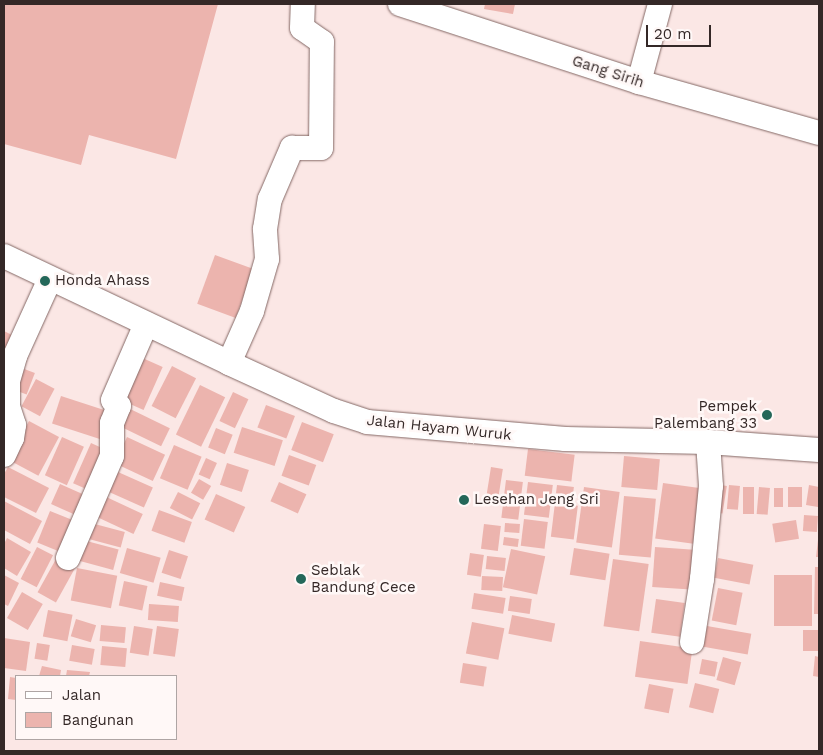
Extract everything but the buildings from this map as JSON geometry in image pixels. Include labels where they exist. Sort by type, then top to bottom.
[{"type":"street","points":[[229,363],[252,311],[267,259],[265,229],[270,199],[292,148],[321,148],[322,42],[302,28],[302,4]]},
{"type":"street","name":"Gang Sirih","points":[[400,4],[639,82],[819,132]]},
{"type":"street","points":[[639,82],[660,4]]},
{"type":"street","name":"Jalan Hayam Wuruk","points":[[4,256],[229,363],[343,414],[385,425],[566,439],[708,442],[819,450]]},
{"type":"street","points":[[4,455],[12,438],[14,425],[8,407],[8,381],[15,356],[50,279]]},
{"type":"street","points":[[68,558],[112,456],[112,423],[119,406],[113,400],[146,324]]},
{"type":"street","points":[[692,642],[702,579],[711,486],[708,442]]},
{"type":"place","name":"Honda Ahass","points":[[45,281]]},
{"type":"place","name":"Pempek Palembang 33","points":[[767,415]]},
{"type":"place","name":"Lesehan Jeng Sri","points":[[464,500]]},
{"type":"place","name":"Seblak Bandung Cece","points":[[301,579]]}]
